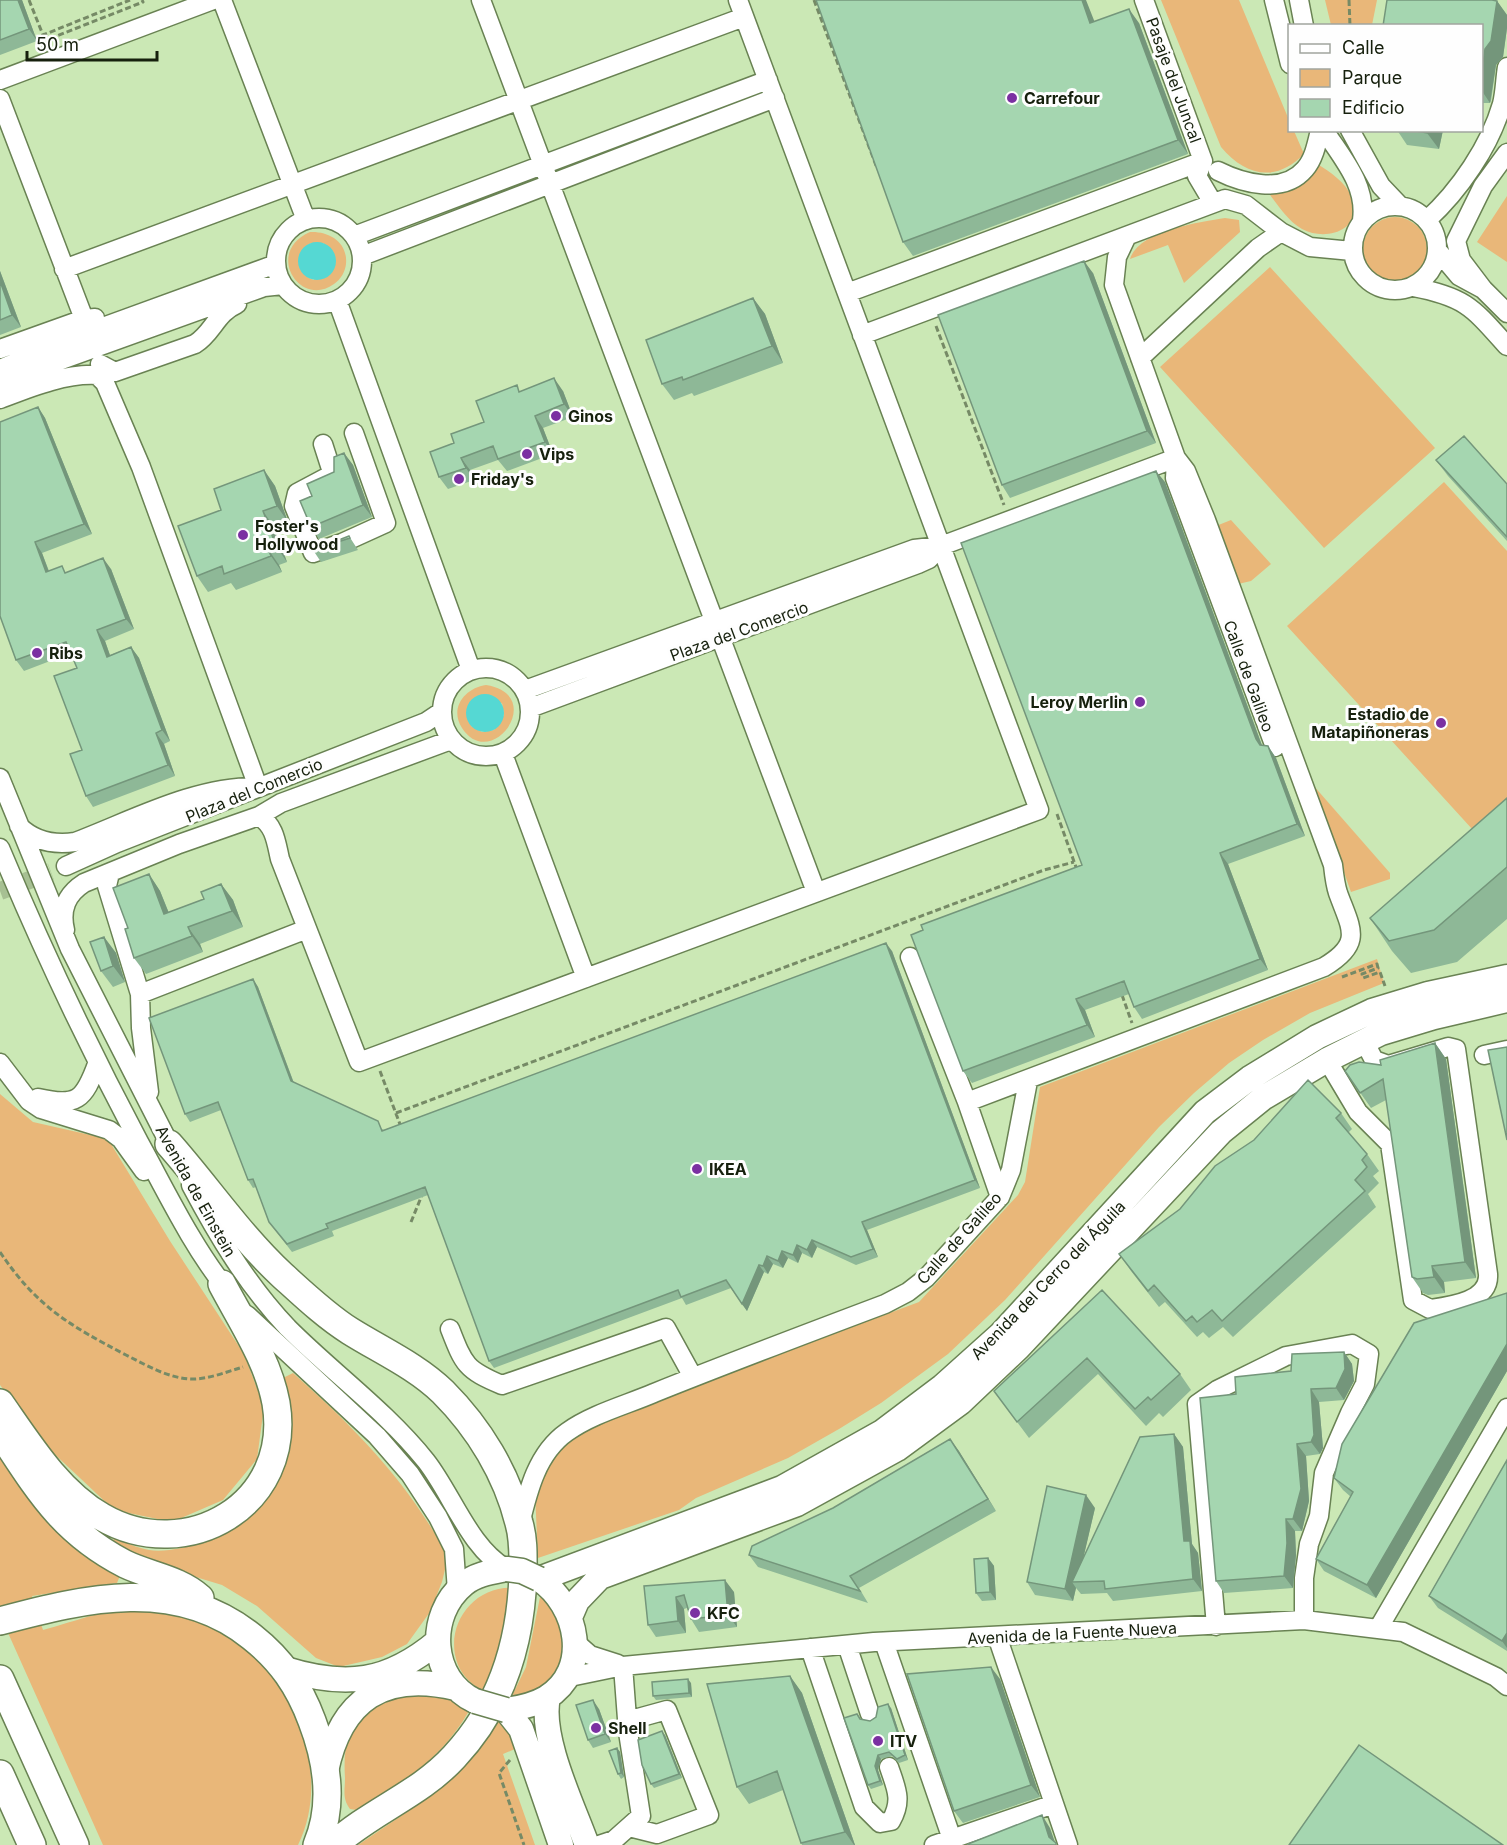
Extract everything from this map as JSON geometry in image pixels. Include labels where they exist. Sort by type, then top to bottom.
[{"type":"highway","points":[[169,1144],[280,1273],[349,1330],[425,1376],[451,1401],[472,1424],[493,1458],[508,1490],[520,1525],[523,1560],[520,1618],[509,1666],[491,1704],[470,1737],[439,1772],[334,1845]]},
{"type":"highway","points":[[0,1403],[50,1470],[80,1502],[122,1526],[140,1533],[172,1535],[202,1530],[239,1511],[264,1479],[277,1443],[276,1406],[269,1374],[222,1284]]},
{"type":"highway","points":[[0,1432],[36,1486],[63,1521],[98,1549],[128,1565],[190,1588],[216,1613],[242,1629],[285,1669],[302,1695],[319,1739],[326,1771],[326,1804],[317,1845]]},
{"type":"highway","points":[[0,1621],[55,1606],[104,1598],[178,1600],[216,1613]]},
{"type":"highway","points":[[0,1679],[75,1845]]},
{"type":"highway","points":[[0,1774],[32,1845]]},
{"type":"main road","name":"Avenida del Cerro del Águila","points":[[539,1579],[782,1488],[882,1431],[943,1386],[1000,1334],[1205,1112],[1250,1078],[1317,1037],[1372,1011],[1428,994],[1507,977]]},
{"type":"main road","name":"Avenida del Cerro del Águila","points":[[571,1615],[577,1601],[600,1577],[798,1504],[897,1449],[961,1402],[1089,1274],[1221,1132],[1263,1098],[1327,1060],[1381,1033],[1434,1017],[1507,1000]]},
{"type":"main road","points":[[465,1694],[443,1665],[438,1641],[440,1618],[457,1591],[477,1576],[507,1569],[539,1579],[558,1593],[571,1615],[573,1656],[565,1678],[548,1697],[529,1706],[506,1710]]},
{"type":"main road","points":[[285,1669],[323,1679],[345,1681],[368,1678],[408,1663],[438,1641]]},
{"type":"main road","points":[[326,1771],[338,1730],[355,1705],[372,1694],[424,1682],[465,1694],[506,1710],[521,1729],[561,1845]]},
{"type":"main road","points":[[548,1697],[545,1708],[547,1729],[587,1845]]},
{"type":"street","points":[[0,80],[213,0]]},
{"type":"street","points":[[222,0],[306,220]]},
{"type":"street","points":[[481,0],[816,892]]},
{"type":"street","name":"Pasaje del Juncal","points":[[1144,0],[1210,166],[1227,190],[1219,201]]},
{"type":"street","points":[[1274,0],[1288,56]]},
{"type":"street","points":[[1299,0],[1304,24]]},
{"type":"street","points":[[64,269],[518,99],[741,8],[1039,810],[359,1062],[280,859],[274,834],[267,821],[259,816]]},
{"type":"street","points":[[1427,220],[1449,200],[1478,157],[1502,104],[1507,67]]},
{"type":"street","points":[[354,236],[768,80]]},
{"type":"street","points":[[362,256],[775,98]]},
{"type":"street","points":[[0,99],[91,342],[115,372],[195,344],[204,339],[218,316],[227,308],[283,285]]},
{"type":"street","points":[[847,293],[1210,166],[1235,179],[1264,185],[1289,179],[1304,170],[1314,153],[1321,132]]},
{"type":"street","points":[[1323,132],[1359,185],[1364,208],[1352,251],[1355,265],[1363,276],[1373,285],[1393,290],[1413,286],[1438,291],[1469,305],[1507,346]]},
{"type":"street","points":[[1351,132],[1381,186],[1400,206]]},
{"type":"street","points":[[1507,153],[1483,186],[1456,241],[1461,260],[1483,290],[1507,313]]},
{"type":"street","points":[[862,335],[1219,201],[1246,205],[1281,232],[1310,247],[1352,251]]},
{"type":"street","points":[[1310,247],[1359,225],[1373,211],[1386,206],[1400,206],[1419,213],[1427,220],[1433,229],[1438,251],[1459,276],[1483,290]]},
{"type":"street","points":[[306,220],[333,220],[354,236],[362,256],[356,282],[337,300],[322,303],[308,302],[294,296],[283,285],[276,264],[277,249],[283,237],[293,226],[306,220]]},
{"type":"street","points":[[1140,358],[1258,248],[1281,232]]},
{"type":"street","name":"Calle de Galileo","points":[[520,1525],[530,1485],[543,1458],[566,1433],[591,1419],[693,1377],[885,1304],[908,1292],[926,1278],[1000,1197],[1011,1170],[1028,1081],[1324,967],[1337,959],[1352,940],[1352,931],[1337,890],[1322,869],[1176,478],[1176,458],[1114,285],[1117,257],[1127,236]]},
{"type":"street","points":[[1413,286],[1430,272],[1438,251]]},
{"type":"street","points":[[0,382],[91,342],[170,303],[276,264]]},
{"type":"street","points":[[0,369],[264,287],[283,285]]},
{"type":"street","points":[[337,300],[471,670]]},
{"type":"street","points":[[0,349],[91,342],[113,354],[173,336]]},
{"type":"street","points":[[0,399],[85,364],[91,342]]},
{"type":"street","points":[[19,826],[37,839],[62,844],[75,842],[206,792],[235,787],[258,787],[111,393],[97,375],[87,374],[33,387]]},
{"type":"street","points":[[323,444],[332,472],[329,476],[297,493],[294,506],[313,553],[386,523],[354,432]]},
{"type":"street","name":"Plaza del Comercio","points":[[528,699],[713,621],[914,549],[941,546],[1176,458]]},
{"type":"street","name":"Plaza del Comercio","points":[[528,699],[720,639],[918,564],[929,559],[941,546]]},
{"type":"street","points":[[486,668],[502,671],[515,678],[528,699],[530,722],[524,735],[515,746],[503,753],[489,757],[462,750],[451,740],[444,727],[441,712],[450,686],[471,670],[486,668]]},
{"type":"street","name":"Plaza del Comercio","points":[[281,803],[263,804],[135,848],[59,869],[258,787],[426,722],[441,712]]},
{"type":"street","name":"Plaza del Comercio","points":[[70,949],[64,925],[65,901],[71,891],[78,887],[180,844],[259,816],[281,803],[451,740]]},
{"type":"street","points":[[503,753],[585,978]]},
{"type":"street","name":"Avenida de Einstein","points":[[0,778],[70,949],[169,1144],[217,1232],[257,1290],[287,1327],[389,1420],[426,1461],[486,1553],[507,1569]]},
{"type":"street","name":"Avenida de Einstein","points":[[0,849],[39,943],[98,1064],[187,1231],[222,1284],[248,1316],[376,1436],[410,1474],[438,1517],[454,1549],[457,1591]]},
{"type":"street","points":[[110,873],[107,886],[140,994],[141,1028],[151,1109]]},
{"type":"street","points":[[140,994],[307,929]]},
{"type":"street","points":[[910,957],[967,1102],[1000,1197]]},
{"type":"street","points":[[1327,1060],[1358,1112],[1390,1144],[1413,1300],[1430,1309],[1479,1295],[1487,1286],[1488,1274],[1456,1049],[1448,1047],[1388,1065],[1374,1060],[1365,1041]]},
{"type":"street","points":[[1484,1055],[1507,1050]]},
{"type":"street","points":[[0,1063],[29,1101],[41,1109],[97,1125],[121,1139],[187,1231]]},
{"type":"street","points":[[14,1084],[29,1096],[65,1104],[78,1099],[90,1084],[98,1064]]},
{"type":"street","points":[[967,1102],[1028,1081]]},
{"type":"street","points":[[450,1329],[461,1359],[475,1374],[502,1385],[666,1328],[693,1377]]},
{"type":"street","points":[[1216,1626],[1197,1404],[1217,1390],[1286,1356],[1352,1344],[1369,1354],[1365,1384],[1324,1473],[1319,1516],[1309,1544],[1304,1578],[1304,1620]]},
{"type":"street","points":[[1378,1629],[1507,1408]]},
{"type":"street","name":"Avenida de la Fuente Nueva","points":[[565,1678],[623,1665],[884,1642],[1304,1620],[1404,1632],[1496,1677],[1507,1686]]},
{"type":"street","points":[[997,1636],[1068,1845]]},
{"type":"street","name":"Avenida de la Fuente Nueva","points":[[574,1641],[600,1660],[623,1665]]},
{"type":"street","points":[[884,1642],[953,1842]]},
{"type":"street","points":[[847,1645],[870,1714]]},
{"type":"street","points":[[810,1648],[864,1807],[880,1823],[891,1821],[899,1808],[897,1792],[889,1767]]},
{"type":"street","points":[[599,1845],[614,1839],[641,1816],[627,1721],[623,1665]]},
{"type":"street","points":[[627,1721],[667,1710],[709,1815],[657,1834],[629,1827]]},
{"type":"street","points":[[934,1845],[953,1842],[1054,1804]]},
{"type":"path","points":[[29,0],[42,35],[130,0]]},
{"type":"path","points":[[62,57],[54,37],[143,2],[142,0]]},
{"type":"path","points":[[814,0],[881,179]]},
{"type":"path","points":[[1350,0],[1350,24]]},
{"type":"path","points":[[930,310],[1005,504],[994,508]]},
{"type":"path","points":[[1039,810],[1053,804],[1078,873]]},
{"type":"path","points":[[396,1113],[1044,870],[1074,862]]},
{"type":"path","points":[[1122,994],[1137,1039]]},
{"type":"path","points":[[0,1252],[46,1307],[74,1329],[149,1367],[172,1377],[193,1379],[224,1374],[248,1365]]},
{"type":"path","points":[[524,1845],[499,1773],[511,1760],[528,1753]]},
{"type":"green space","points":[[1161,0],[1239,0],[1288,118],[1288,132],[1294,132],[1304,154],[1283,169],[1261,172],[1250,170],[1240,164],[1221,147]]},
{"type":"green space","points":[[1325,0],[1377,0],[1372,24],[1331,24]]},
{"type":"green space","points":[[1316,163],[1342,182],[1352,198],[1353,218],[1348,225],[1332,233],[1312,233],[1302,229],[1287,217],[1267,191]]},
{"type":"green space","points":[[1507,196],[1507,262],[1477,242]]},
{"type":"green space","points":[[1395,217],[1418,226],[1427,249],[1418,272],[1395,281],[1372,272],[1363,249],[1372,226]]},
{"type":"green space","points":[[1225,218],[1239,220],[1240,232],[1184,283],[1168,245],[1130,259],[1135,249],[1157,235],[1186,225]]},
{"type":"green space","points":[[310,232],[324,233],[336,239],[346,256],[345,270],[339,280],[321,290],[309,289],[299,284],[288,264],[290,252],[296,241]],"holes":[[[311,243],[324,243],[314,280],[303,273],[299,257],[305,247]]]},
{"type":"green space","points":[[1270,267],[1435,448],[1324,548],[1160,367]]},
{"type":"green space","name":"Estadio de Matapiñoneras","points":[[1444,482],[1507,551],[1507,819],[1483,841],[1287,626]]},
{"type":"green space","points":[[1231,520],[1271,564],[1251,581],[1238,584],[1216,526]]},
{"type":"green space","points":[[486,685],[504,692],[512,702],[513,715],[508,727],[499,737],[487,742],[474,739],[458,721],[458,706],[461,700],[478,687]],"holes":[[[502,703],[504,715],[494,730],[482,732],[471,726]]]},
{"type":"green space","points":[[1313,785],[1390,873],[1390,879],[1351,892]]},
{"type":"green space","points":[[1377,959],[1384,983],[1310,1013],[1229,1063],[1159,1127],[1005,1300],[948,1354],[881,1403],[788,1458],[696,1498],[679,1510],[538,1558],[535,1493],[554,1456],[571,1437],[598,1422],[919,1302],[1018,1195],[1025,1182],[1040,1087]]},
{"type":"green space","points":[[0,1094],[33,1122],[108,1139],[170,1241],[244,1354],[264,1407],[257,1459],[223,1500],[172,1522],[114,1510],[47,1447],[0,1385]]},
{"type":"green space","points":[[293,1373],[338,1414],[379,1458],[416,1505],[448,1557],[442,1582],[430,1612],[407,1644],[382,1657],[339,1667],[316,1658],[257,1606],[222,1585],[163,1567],[112,1546],[114,1538],[149,1550],[183,1548],[229,1531],[250,1516],[279,1478],[286,1455],[290,1431],[289,1405],[283,1378]]},
{"type":"green space","points":[[0,1452],[51,1527],[79,1552],[121,1573],[117,1583],[32,1596],[43,1630],[121,1609],[153,1607],[169,1609],[193,1616],[218,1628],[252,1650],[265,1663],[288,1698],[297,1718],[305,1739],[309,1761],[310,1804],[306,1825],[298,1845],[103,1845],[0,1615]]},
{"type":"green space","points":[[514,1588],[504,1642],[483,1692],[465,1677],[458,1665],[454,1651],[458,1623],[474,1601],[486,1593]]},
{"type":"green space","points":[[540,1597],[559,1617],[563,1630],[562,1657],[549,1681],[538,1690],[511,1698],[526,1667]]},
{"type":"green space","points":[[418,1691],[444,1695],[469,1711],[447,1742],[420,1768],[357,1810],[350,1809],[344,1794],[347,1741],[352,1729],[360,1718],[371,1710]]},
{"type":"green space","points":[[498,1721],[507,1728],[515,1749],[503,1754],[535,1845],[358,1845],[432,1795],[460,1771]]},
{"type":"water","points":[[317,242],[331,247],[336,261],[331,275],[317,280],[303,275],[298,261],[303,247]]},
{"type":"water","points":[[485,694],[499,699],[504,713],[499,727],[485,732],[471,727],[466,713],[471,699]]},
{"type":"building","points":[[0,0],[18,0],[29,29],[0,40]]},
{"type":"building","name":"Carrefour","points":[[816,0],[1082,0],[1090,23],[1129,9],[1178,140],[903,242]]},
{"type":"building","points":[[1387,0],[1497,1],[1491,41],[1485,49],[1483,64],[1483,24],[1383,24]]},
{"type":"building","points":[[1084,261],[1147,431],[1002,485],[938,315]]},
{"type":"building","points":[[0,281],[12,315],[0,320]]},
{"type":"building","points":[[753,298],[772,346],[683,380],[682,377],[662,384],[646,340]]},
{"type":"building","points":[[554,378],[564,404],[535,416],[545,442],[498,459],[493,446],[461,458],[466,468],[439,477],[430,452],[454,443],[451,434],[484,422],[476,401],[517,385],[519,392]]},
{"type":"building","points":[[38,407],[84,524],[35,542],[46,572],[62,566],[65,573],[103,558],[126,619],[97,630],[107,657],[131,647],[162,730],[156,733],[168,765],[86,796],[70,754],[82,750],[54,676],[77,668],[66,642],[16,660],[0,616],[0,422]]},
{"type":"building","points":[[1464,436],[1507,484],[1507,537],[1436,460]]},
{"type":"building","points":[[344,453],[363,505],[311,527],[300,501],[312,496],[307,484],[334,472],[334,457]]},
{"type":"building","name":"Foster's Hollywood","points":[[264,470],[277,506],[263,511],[276,546],[268,549],[271,556],[224,574],[222,566],[197,576],[178,526],[221,510],[214,489]]},
{"type":"building","name":"Leroy Merlin","points":[[1156,471],[1256,739],[1260,745],[1268,746],[1297,824],[1220,853],[1260,959],[1134,1007],[1124,981],[1076,999],[1087,1025],[963,1071],[911,935],[923,930],[921,925],[1082,865],[961,543]]},
{"type":"building","points":[[349,536],[350,538],[313,550]]},
{"type":"building","points":[[1507,798],[1507,867],[1434,930],[1389,941],[1370,918]]},
{"type":"building","points":[[149,874],[164,914],[204,899],[201,892],[221,884],[232,911],[188,927],[192,936],[134,958],[125,929],[128,928],[113,888]]},
{"type":"building","points":[[104,937],[113,966],[101,971],[90,942]]},
{"type":"building","name":"IKEA","points":[[886,943],[975,1180],[862,1222],[873,1249],[851,1257],[812,1240],[807,1250],[797,1245],[793,1255],[782,1251],[778,1261],[767,1256],[763,1266],[759,1265],[742,1304],[726,1280],[681,1297],[678,1290],[489,1361],[425,1187],[326,1224],[328,1228],[287,1244],[269,1222],[253,1179],[248,1180],[218,1102],[185,1114],[149,1018],[253,979],[291,1081],[378,1121],[382,1131]]},
{"type":"building","points":[[1435,1043],[1465,1262],[1432,1266],[1434,1277],[1417,1279],[1412,1277],[1383,1079],[1360,1093],[1345,1071],[1350,1065],[1359,1062],[1381,1065],[1380,1060]]},
{"type":"building","points":[[1507,1047],[1507,1140],[1488,1050]]},
{"type":"building","points":[[1308,1080],[1341,1113],[1336,1118],[1367,1154],[1362,1160],[1367,1167],[1355,1180],[1365,1191],[1222,1321],[1212,1310],[1197,1322],[1192,1316],[1186,1321],[1154,1285],[1148,1291],[1119,1254],[1180,1209],[1215,1166],[1254,1140]]},
{"type":"building","points":[[1102,1290],[1180,1374],[1151,1400],[1148,1397],[1135,1409],[1087,1358],[1017,1422],[994,1391]]},
{"type":"building","points":[[1507,1293],[1507,1344],[1367,1585],[1316,1559],[1353,1492],[1334,1478],[1342,1444],[1414,1323]]},
{"type":"building","points":[[1344,1352],[1345,1369],[1336,1388],[1311,1389],[1314,1435],[1311,1442],[1297,1444],[1301,1489],[1293,1519],[1286,1519],[1287,1543],[1284,1576],[1216,1581],[1200,1398],[1236,1394],[1235,1377],[1291,1371],[1292,1354]]},
{"type":"building","points":[[1174,1434],[1184,1541],[1190,1541],[1193,1579],[1105,1589],[1104,1581],[1072,1582],[1140,1437]]},
{"type":"building","points":[[950,1439],[988,1499],[850,1576],[860,1591],[749,1555],[752,1546],[833,1508]]},
{"type":"building","points":[[1507,1460],[1507,1633],[1502,1641],[1429,1596]]},
{"type":"building","points":[[1047,1486],[1086,1495],[1065,1589],[1027,1582]]},
{"type":"building","points":[[988,1558],[990,1592],[976,1593],[974,1559]]},
{"type":"building","points":[[725,1580],[728,1615],[691,1619],[684,1595],[676,1597],[678,1621],[648,1625],[644,1586]]},
{"type":"building","points":[[991,1667],[1031,1785],[954,1811],[907,1674]]},
{"type":"building","points":[[790,1676],[845,1832],[801,1843],[777,1771],[737,1787],[707,1684]]},
{"type":"building","points":[[688,1679],[689,1693],[653,1696],[652,1682]]},
{"type":"building","name":"Shell","points":[[593,1700],[605,1734],[588,1740],[576,1705]]},
{"type":"building","name":"ITV","points":[[888,1704],[905,1755],[897,1759],[889,1752],[878,1755],[875,1766],[880,1781],[868,1785],[844,1718],[857,1714],[860,1719],[870,1721],[876,1717],[878,1707]]},
{"type":"building","points":[[662,1731],[679,1774],[651,1784],[642,1765],[638,1740]]},
{"type":"building","points":[[1359,1745],[1503,1845],[1289,1845]]},
{"type":"building","points":[[617,1748],[621,1773],[618,1774],[609,1751]]},
{"type":"building","points":[[1042,1815],[1049,1837],[1056,1845],[968,1845],[968,1844]]},
{"type":"tunnel","points":[[0,891],[51,872]]},
{"type":"place","name":"Carrefour","points":[[1012,98]]},
{"type":"place","name":"Ginos","points":[[556,416]]},
{"type":"place","name":"Vips","points":[[527,454]]},
{"type":"place","name":"Friday's","points":[[459,479]]},
{"type":"place","name":"Foster's Hollywood","points":[[243,535]]},
{"type":"place","name":"Ribs","points":[[37,653]]},
{"type":"place","name":"Leroy Merlin","points":[[1140,702]]},
{"type":"place","name":"Estadio de Matapiñoneras","points":[[1441,723]]},
{"type":"place","name":"IKEA","points":[[697,1169]]},
{"type":"place","name":"KFC","points":[[695,1613]]},
{"type":"place","name":"Shell","points":[[596,1728]]},
{"type":"place","name":"ITV","points":[[878,1741]]}]
